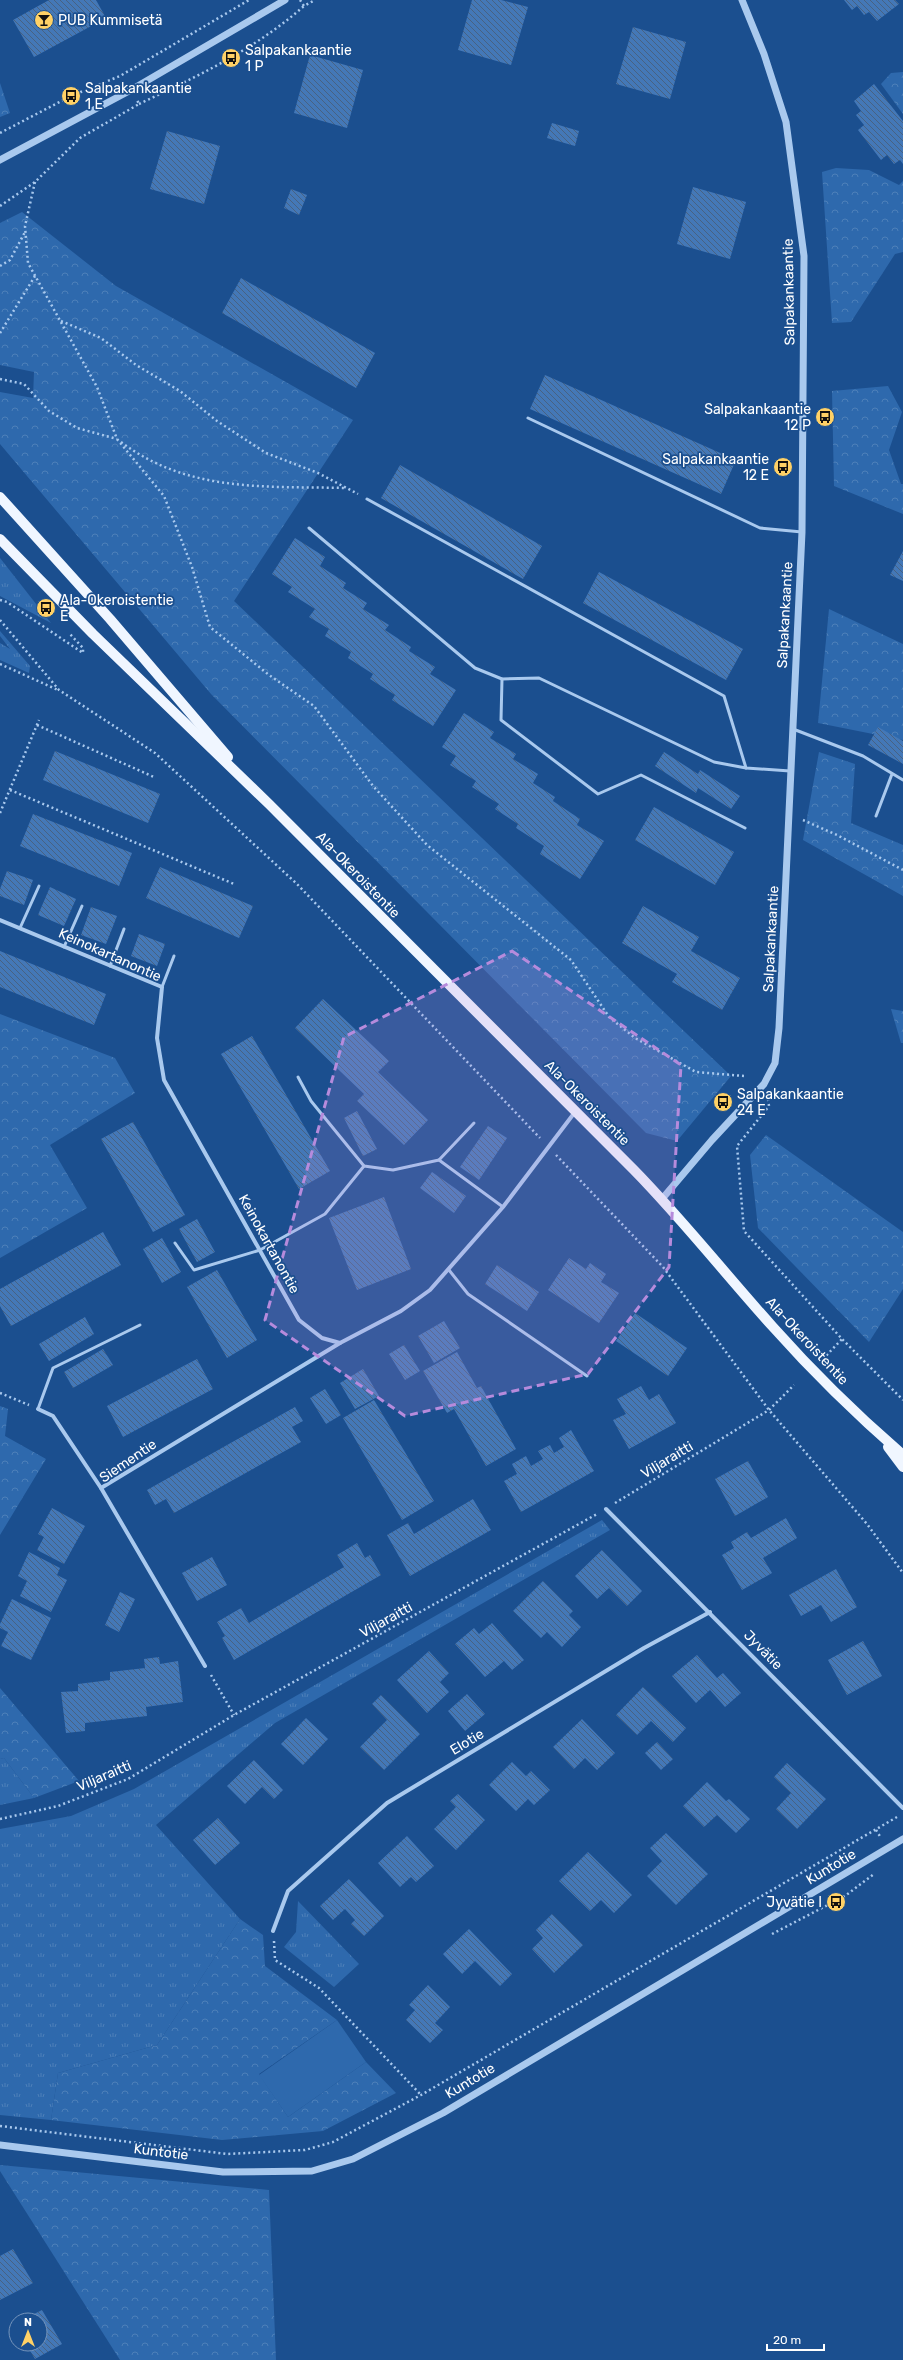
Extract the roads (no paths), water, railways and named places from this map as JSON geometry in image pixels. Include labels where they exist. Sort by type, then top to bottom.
[{"type":"main road","name":"Ala-Okeroistentie","points":[[0,497],[110,619],[269,804]]},
{"type":"main road","name":"Ala-Okeroistentie","points":[[0,539],[93,634],[269,804],[662,1199],[773,1327],[876,1431],[903,1455]]},
{"type":"main road","name":"Ala-Okeroistentie","points":[[876,1431],[903,1467]]},
{"type":"street","points":[[0,160],[131,90],[285,0]]},
{"type":"street","name":"Salpakankaantie","points":[[662,1199],[712,1140],[764,1084],[775,1063],[779,1028],[802,532],[804,256],[786,122],[764,54],[742,0]]},
{"type":"street","name":"Keinokartanontie","points":[[0,920],[162,987],[157,1038],[164,1080],[299,1320],[322,1338],[340,1343]]},
{"type":"street","points":[[340,1343],[401,1311],[430,1290],[503,1207],[575,1112]]},
{"type":"street","name":"Siementie","points":[[205,1666],[101,1488],[340,1343]]},
{"type":"street","points":[[38,1409],[53,1416],[101,1488]]},
{"type":"street","name":"Jyvätie","points":[[606,1509],[903,1808]]},
{"type":"street","name":"Elotie","points":[[273,1931],[288,1891],[387,1803],[644,1648],[710,1612]]},
{"type":"street","name":"Kuntotie","points":[[0,2145],[223,2172],[312,2171],[353,2159],[443,2113],[903,1839]]},
{"type":"lane","points":[[528,418],[760,528],[802,532]]},
{"type":"lane","points":[[367,499],[724,696],[746,768]]},
{"type":"lane","points":[[309,528],[475,668],[502,679],[539,678],[714,762],[746,768],[792,771]]},
{"type":"lane","points":[[502,679],[501,720],[598,794],[641,775],[745,828]]},
{"type":"lane","points":[[793,729],[863,756],[903,780]]},
{"type":"lane","points":[[876,816],[892,774]]},
{"type":"lane","points":[[20,928],[39,886]]},
{"type":"lane","points":[[64,947],[82,906]]},
{"type":"lane","points":[[110,966],[124,929]]},
{"type":"lane","points":[[162,987],[174,956]]},
{"type":"lane","points":[[298,1077],[311,1101],[364,1166],[393,1170],[440,1160],[474,1123]]},
{"type":"lane","points":[[440,1160],[503,1207]]},
{"type":"lane","points":[[175,1243],[194,1270],[260,1250],[325,1214],[364,1166]]},
{"type":"lane","points":[[449,1270],[468,1294],[588,1376]]},
{"type":"lane","points":[[38,1409],[53,1368],[140,1325]]},
{"type":"place","name":"PUB Kummisetä","points":[[44,20]]},
{"type":"place","name":"Salpakankaantie 1 P","points":[[231,58]]},
{"type":"place","name":"Salpakankaantie 1 E","points":[[71,96]]},
{"type":"place","name":"Salpakankaantie 12 P","points":[[825,417]]},
{"type":"place","name":"Salpakankaantie 12 E","points":[[783,467]]},
{"type":"place","name":"Ala-Okeroistentie E","points":[[46,608]]},
{"type":"place","name":"Salpakankaantie 24 E","points":[[723,1102]]},
{"type":"place","name":"Jyvätie I","points":[[836,1902]]}]
